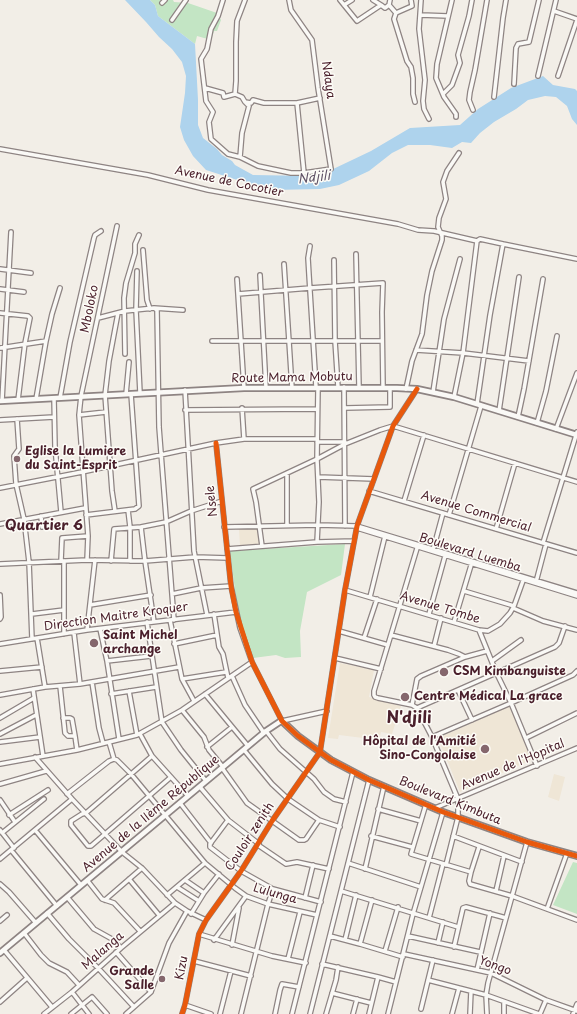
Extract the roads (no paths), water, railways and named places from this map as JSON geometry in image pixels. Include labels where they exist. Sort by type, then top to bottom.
[{"type":"street","points":[[172,20],[186,0]]},
{"type":"street","points":[[223,0],[218,16],[211,29],[207,49],[201,59],[206,101],[213,112],[209,122],[211,139],[228,154],[240,157],[258,166],[304,173],[297,103]]},
{"type":"street","points":[[235,94],[237,21],[245,0]]},
{"type":"street","name":"Ndaya","points":[[289,0],[291,10],[312,40],[331,169],[304,173]]},
{"type":"street","points":[[340,0],[357,21],[381,5]]},
{"type":"street","points":[[344,5],[352,0]]},
{"type":"street","points":[[373,0],[385,8],[389,5]]},
{"type":"street","points":[[389,5],[390,0]]},
{"type":"street","points":[[411,0],[412,6],[396,13],[394,19],[407,61],[411,67],[413,94],[416,102]]},
{"type":"street","points":[[422,0],[419,29],[425,80],[423,101],[424,109],[429,119]]},
{"type":"street","points":[[452,0],[437,64],[436,78],[443,94],[452,106],[456,117]]},
{"type":"street","points":[[443,94],[452,85],[458,70],[460,63],[458,55],[472,0]]},
{"type":"street","points":[[473,110],[469,100],[470,92],[487,0]]},
{"type":"street","points":[[494,97],[506,0]]},
{"type":"street","points":[[514,84],[516,48],[518,44],[529,42],[539,0]]},
{"type":"street","points":[[538,76],[556,0]]},
{"type":"street","points":[[389,5],[396,13]]},
{"type":"street","points":[[554,11],[577,20],[558,76]]},
{"type":"street","points":[[420,15],[448,16]]},
{"type":"street","points":[[205,88],[224,93],[224,98],[235,94],[242,98],[249,106],[242,133],[240,157]]},
{"type":"street","points":[[245,102],[251,103],[253,100],[264,103],[297,103],[320,98]]},
{"type":"street","name":"Avenue de Cocotier","points":[[0,149],[148,175],[208,190],[398,224],[418,230],[441,232],[477,241],[480,239],[577,259]]},
{"type":"street","points":[[406,388],[408,375],[422,334],[432,271],[442,240],[441,232],[438,228],[439,218],[446,199],[443,182],[447,171],[459,153]]},
{"type":"street","name":"Mboloko","points":[[87,560],[88,536],[85,508],[85,488],[82,472],[79,415],[81,396],[117,226]]},
{"type":"street","points":[[60,398],[70,342],[95,235],[101,231]]},
{"type":"street","points":[[1,401],[11,232]]},
{"type":"street","points":[[124,354],[124,298],[126,283],[135,253],[135,244],[139,235]]},
{"type":"street","points":[[454,397],[463,353],[477,241]]},
{"type":"street","points":[[449,514],[479,405],[484,356],[503,244]]},
{"type":"street","points":[[310,246],[308,258],[312,341],[317,388],[317,542]]},
{"type":"street","points":[[143,250],[150,309]]},
{"type":"street","points":[[356,254],[358,284],[359,387]]},
{"type":"street","points":[[433,392],[444,319],[460,258]]},
{"type":"street","points":[[334,260],[335,341],[338,387]]},
{"type":"street","points":[[284,264],[292,388]]},
{"type":"street","points":[[0,269],[31,273]]},
{"type":"street","points":[[137,272],[136,310],[140,393]]},
{"type":"street","points":[[260,276],[266,388]]},
{"type":"street","points":[[498,411],[519,277]]},
{"type":"street","points":[[237,279],[244,388]]},
{"type":"street","points":[[518,417],[543,279]]},
{"type":"street","points":[[238,294],[382,282],[384,285],[382,312],[383,388]]},
{"type":"street","points":[[36,399],[46,341],[60,288]]},
{"type":"street","points":[[0,289],[24,292]]},
{"type":"street","points":[[98,318],[125,311],[154,308],[183,310]]},
{"type":"street","points":[[154,308],[157,310],[158,409],[172,594],[174,644],[182,679],[194,701]]},
{"type":"street","points":[[0,313],[30,317],[25,343],[18,400]]},
{"type":"street","points":[[115,511],[105,395],[109,361],[118,313]]},
{"type":"street","points":[[0,332],[6,333]]},
{"type":"street","points":[[537,423],[546,391],[556,336]]},
{"type":"street","points":[[0,348],[46,341]]},
{"type":"street","points":[[212,341],[382,341]]},
{"type":"street","points":[[416,350],[463,353],[529,361]]},
{"type":"street","points":[[86,515],[128,510],[138,508],[139,506],[136,460],[128,394],[128,362]]},
{"type":"street","points":[[556,429],[577,373]]},
{"type":"street","points":[[344,387],[346,477],[345,526]]},
{"type":"street","name":"Route Mama Mobutu","points":[[1,401],[244,388],[406,388],[454,397],[556,429],[577,434]]},
{"type":"street","points":[[345,408],[390,407],[390,388]]},
{"type":"street","points":[[320,752],[357,527],[393,426],[417,389]]},
{"type":"street","name":"Nsele","points":[[185,390],[191,511],[195,557],[207,615]]},
{"type":"street","points":[[54,398],[61,512]]},
{"type":"street","points":[[185,410],[242,408],[317,409]]},
{"type":"street","points":[[242,408],[244,439]]},
{"type":"street","points":[[79,415],[106,412]]},
{"type":"street","points":[[0,420],[54,417]]},
{"type":"street","points":[[17,419],[19,449],[14,456],[16,484],[24,519],[29,562],[32,639]]},
{"type":"street","points":[[262,546],[253,489],[317,459],[345,443],[393,426],[577,482]]},
{"type":"street","points":[[536,582],[563,478],[577,434]]},
{"type":"street","points":[[404,501],[424,435]]},
{"type":"street","points":[[0,488],[82,472],[188,448],[244,439],[317,440],[345,443]]},
{"type":"street","name":"Nsele","points":[[216,443],[231,586],[236,612],[252,662],[282,721]]},
{"type":"street","points":[[496,529],[515,463]]},
{"type":"street","points":[[287,473],[287,525]]},
{"type":"street","points":[[318,477],[374,479]]},
{"type":"street","name":"Avenue Commercial","points":[[370,491],[577,554]]},
{"type":"street","points":[[111,561],[113,530],[141,527],[166,522],[191,511],[222,502]]},
{"type":"street","points":[[0,524],[85,508]]},
{"type":"street","points":[[128,510],[130,528],[130,561]]},
{"type":"street","points":[[432,551],[443,513]]},
{"type":"street","points":[[41,516],[42,527]]},
{"type":"street","points":[[224,526],[318,525],[357,527]]},
{"type":"street","points":[[141,527],[154,622]]},
{"type":"street","name":"Boulevard Luemba","points":[[357,527],[577,594]]},
{"type":"street","points":[[64,634],[62,538],[88,536]]},
{"type":"street","points":[[370,597],[384,536]]},
{"type":"street","points":[[227,548],[354,541]]},
{"type":"street","points":[[418,546],[374,691],[375,697],[412,705],[417,708],[432,738],[458,798],[458,817],[429,918]]},
{"type":"street","points":[[429,614],[445,555]]},
{"type":"street","points":[[0,564],[87,560],[145,561],[195,557],[228,558]]},
{"type":"street","points":[[87,630],[95,560]]},
{"type":"street","points":[[454,622],[472,563]]},
{"type":"street","name":"Avenue Tombe","points":[[346,590],[479,630],[488,631],[500,624],[514,607],[524,579]]},
{"type":"street","points":[[172,594],[201,588],[231,586]]},
{"type":"street","points":[[464,591],[514,607],[543,621],[577,630]]},
{"type":"street","points":[[0,595],[0,619]]},
{"type":"street","points":[[90,605],[151,596]]},
{"type":"street","points":[[364,638],[377,599]]},
{"type":"street","points":[[32,614],[64,610]]},
{"type":"street","name":"Direction Maitre Kroquer","points":[[0,644],[87,630],[236,612]]},
{"type":"street","points":[[214,614],[219,647],[226,672],[245,705],[280,749],[307,772],[320,788],[334,799],[346,802]]},
{"type":"street","points":[[434,646],[441,618]]},
{"type":"street","points":[[147,622],[153,671],[162,722],[181,750],[206,781]]},
{"type":"street","points":[[417,708],[558,645],[565,626]]},
{"type":"street","points":[[100,629],[110,678],[111,694],[119,739]]},
{"type":"street","points":[[479,630],[537,766]]},
{"type":"street","points":[[339,631],[388,646]]},
{"type":"street","points":[[74,633],[80,684]]},
{"type":"street","points":[[391,635],[434,646],[464,657]]},
{"type":"street","points":[[174,644],[217,636]]},
{"type":"street","points":[[37,638],[45,687]]},
{"type":"street","points":[[492,661],[521,640]]},
{"type":"street","points":[[412,705],[419,677],[464,657],[487,651]]},
{"type":"street","points":[[107,661],[151,656]]},
{"type":"street","points":[[336,658],[381,669]]},
{"type":"street","points":[[0,764],[78,750],[138,735],[182,710],[252,662]]},
{"type":"street","points":[[0,671],[42,667]]},
{"type":"street","points":[[0,695],[45,687],[80,684],[179,667]]},
{"type":"street","points":[[432,738],[511,703],[577,671]]},
{"type":"street","points":[[182,679],[226,672]]},
{"type":"street","points":[[92,682],[99,728],[104,743]]},
{"type":"street","points":[[60,686],[66,735],[75,736]]},
{"type":"street","points":[[111,694],[156,687]]},
{"type":"street","points":[[33,689],[43,756]]},
{"type":"street","points":[[458,690],[472,720]]},
{"type":"street","points":[[129,692],[138,735],[152,756],[188,796]]},
{"type":"street","points":[[205,694],[248,746]]},
{"type":"street","points":[[0,718],[34,698]]},
{"type":"street","points":[[182,710],[204,737],[207,747],[245,801],[299,840],[304,840],[319,820]]},
{"type":"street","name":"Avenue de la IIème République","points":[[2,952],[265,732],[282,721],[327,711]]},
{"type":"street","points":[[526,738],[577,713]]},
{"type":"street","points":[[0,734],[36,715]]},
{"type":"street","points":[[63,718],[72,719],[78,750]]},
{"type":"street","name":"Boulevard Kimbuta","points":[[282,721],[298,736],[336,763],[369,780],[443,812],[527,842],[577,856]]},
{"type":"street","points":[[207,747],[232,727]]},
{"type":"street","points":[[0,742],[40,737]]},
{"type":"street","points":[[67,794],[109,761],[114,759],[109,742]]},
{"type":"street","name":"Avenue de l'Hopital","points":[[435,808],[577,748]]},
{"type":"street","points":[[244,750],[272,784],[288,799],[319,820],[340,827]]},
{"type":"street","name":"Couloir zenith","points":[[199,934],[206,920],[241,871],[272,821],[320,752]]},
{"type":"street","points":[[152,756],[86,813],[71,821],[71,825],[89,847],[171,777]]},
{"type":"street","points":[[35,757],[67,794],[122,852],[142,868],[175,903],[187,912],[206,920]]},
{"type":"street","name":"Lulunga","points":[[114,759],[118,760],[131,774],[205,863],[246,896],[268,904],[317,916]]},
{"type":"street","points":[[0,784],[46,771]]},
{"type":"street","points":[[292,1014],[353,772]]},
{"type":"street","points":[[310,1014],[369,780]]},
{"type":"street","points":[[365,869],[371,836],[384,786]]},
{"type":"street","points":[[200,787],[228,820],[258,845],[286,864],[297,862],[329,869]]},
{"type":"street","points":[[9,815],[48,790]]},
{"type":"street","points":[[44,799],[1,832],[12,849],[57,906]]},
{"type":"street","points":[[0,859],[72,799]]},
{"type":"street","points":[[0,800],[15,822]]},
{"type":"street","points":[[180,803],[211,843],[210,847],[241,871],[273,889],[321,902]]},
{"type":"street","points":[[426,804],[411,854],[471,872]]},
{"type":"street","points":[[378,809],[421,821]]},
{"type":"street","points":[[388,1014],[413,914],[443,812]]},
{"type":"street","points":[[211,843],[228,820]]},
{"type":"street","points":[[35,830],[81,885]]},
{"type":"street","points":[[371,836],[412,847]]},
{"type":"street","points":[[453,836],[522,862]]},
{"type":"street","points":[[487,1014],[486,995],[491,973],[527,842]]},
{"type":"street","points":[[479,847],[471,872],[470,884],[512,896],[577,920]]},
{"type":"street","points":[[547,909],[567,853]]},
{"type":"street","points":[[496,891],[504,856]]},
{"type":"street","points":[[167,895],[205,863]]},
{"type":"street","points":[[348,863],[421,887]]},
{"type":"street","points":[[305,898],[314,865]]},
{"type":"street","points":[[105,900],[142,868]]},
{"type":"street","points":[[191,914],[204,893],[219,874]]},
{"type":"street","points":[[129,879],[159,916]]},
{"type":"street","points":[[87,880],[102,899],[114,903],[140,931]]},
{"type":"street","points":[[184,880],[204,893]]},
{"type":"street","points":[[0,884],[36,923]]},
{"type":"street","points":[[177,887],[199,901]]},
{"type":"street","points":[[242,1014],[268,904],[273,889]]},
{"type":"street","points":[[341,891],[398,907],[413,914],[458,927]]},
{"type":"street","points":[[214,940],[246,896]]},
{"type":"street","points":[[345,940],[356,896]]},
{"type":"street","points":[[67,897],[94,929],[112,939],[121,948]]},
{"type":"street","points":[[360,944],[372,900]]},
{"type":"street","name":"Malanga","points":[[44,1014],[72,992],[140,931],[175,903]]},
{"type":"street","points":[[232,945],[239,907]]},
{"type":"street","points":[[386,951],[398,907]]},
{"type":"street","points":[[454,947],[462,909],[464,908],[490,913],[506,918]]},
{"type":"street","points":[[126,1014],[151,992],[169,942],[187,912]]},
{"type":"street","points":[[288,959],[300,912]]},
{"type":"street","points":[[47,913],[69,939],[134,1007]]},
{"type":"street","points":[[477,970],[490,913]]},
{"type":"street","points":[[0,921],[7,915]]},
{"type":"street","points":[[438,943],[443,922]]},
{"type":"street","points":[[24,933],[41,955],[50,963],[67,972],[79,985]]},
{"type":"street","points":[[199,934],[214,940],[257,952],[306,963]]},
{"type":"street","name":"Kizu","points":[[182,1014],[199,934]]},
{"type":"street","name":"Yongo","points":[[330,936],[403,956],[433,960],[491,973],[546,1000],[576,1010]]},
{"type":"street","points":[[408,936],[480,952]]},
{"type":"street","points":[[2,952],[52,1008]]},
{"type":"street","points":[[116,952],[151,992]]},
{"type":"street","points":[[421,1009],[433,960]]},
{"type":"street","points":[[194,961],[251,976]]},
{"type":"street","points":[[322,964],[396,982]]},
{"type":"street","points":[[326,1014],[338,967]]},
{"type":"street","points":[[220,1014],[231,971]]},
{"type":"street","points":[[369,1014],[378,977]]},
{"type":"street","points":[[0,1001],[26,978]]},
{"type":"street","points":[[428,980],[486,995],[539,1014],[546,1000]]},
{"type":"street","points":[[275,1014],[282,984],[299,987]]},
{"type":"street","points":[[452,1014],[459,988]]},
{"type":"street","points":[[470,1014],[471,991]]},
{"type":"street","points":[[72,992],[89,1014]]},
{"type":"street","points":[[332,993],[372,1003]]},
{"type":"street","points":[[71,1014],[92,997],[107,1014]]},
{"type":"street","points":[[353,1014],[357,999]]},
{"type":"street","points":[[504,1002],[504,1014]]},
{"type":"street","points":[[573,1014],[576,1010],[577,1004]]},
{"type":"street","points":[[185,1005],[212,1014]]},
{"type":"water","name":"Ndjili","points":[[125,0],[150,0],[155,5],[158,16],[195,44],[198,125],[203,138],[235,165],[253,175],[312,176],[329,171],[371,151],[410,128],[460,125],[478,109],[511,88],[543,76],[553,85],[575,89],[577,91],[577,125],[572,119],[567,106],[556,97],[545,96],[528,100],[494,122],[480,133],[471,143],[462,142],[452,148],[430,145],[408,145],[392,153],[369,171],[339,185],[320,189],[273,190],[256,186],[206,170],[193,156],[184,140],[180,127],[186,76],[182,62],[172,49]]},
{"type":"place","name":"Eglise la Lumiere du Saint-Esprit","points":[[17,459]]},
{"type":"place","name":"Saint Michel archange","points":[[94,643]]},
{"type":"place","name":"CSM Kimbanguiste","points":[[444,672]]},
{"type":"place","name":"Centre Médical La grace","points":[[405,697]]},
{"type":"place","name":"Hôpital de l'Amitié Sino-Congolaise","points":[[485,749]]},
{"type":"place","name":"Grande Salle","points":[[162,979]]},
{"type":"district","name":"Quartier 6","points":[[44,526]]},
{"type":"district","name":"N'djili","points":[[409,719]]}]
